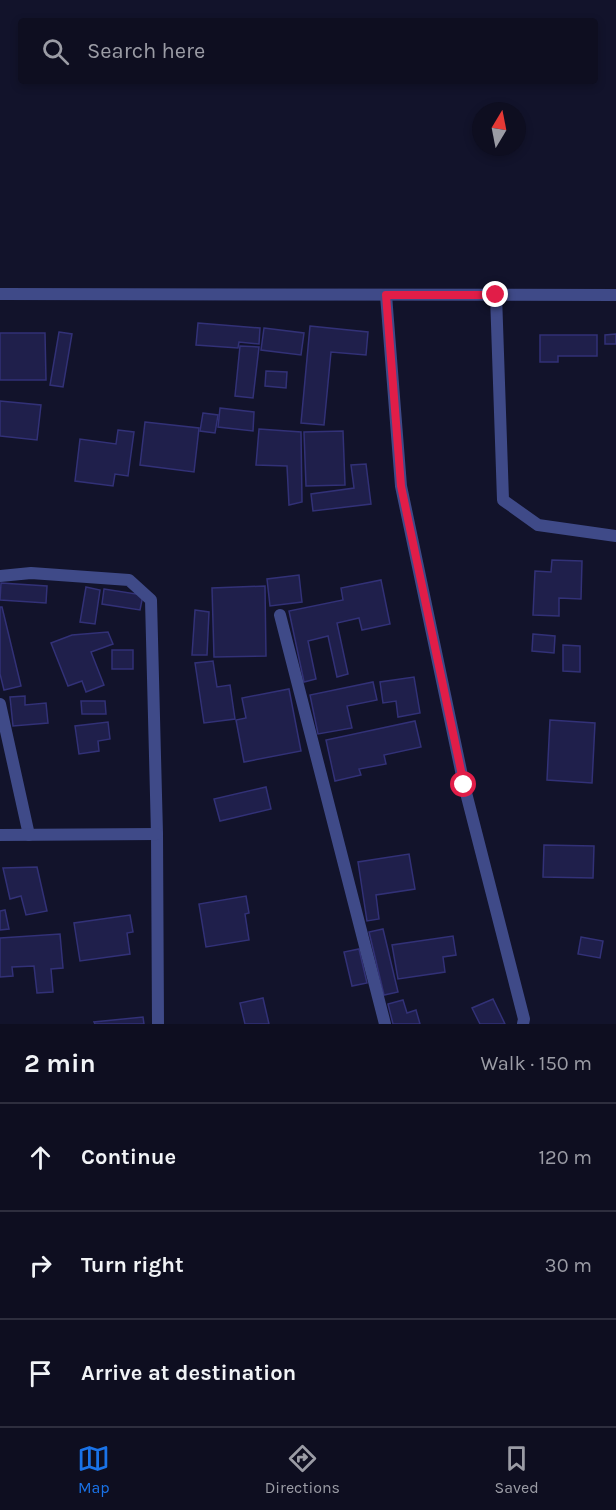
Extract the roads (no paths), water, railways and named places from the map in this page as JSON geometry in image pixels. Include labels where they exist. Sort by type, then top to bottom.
[{"type":"street","points":[[0,294],[616,295]]},
{"type":"street","points":[[386,295],[401,486],[464,785],[524,1019],[523,1024]]},
{"type":"street","points":[[496,295],[503,500],[538,525],[616,536]]},
{"type":"street","points":[[0,576],[31,573],[129,580],[151,600],[157,834],[158,1024]]},
{"type":"street","points":[[280,615],[385,1024]]},
{"type":"street","points":[[0,704],[29,835]]},
{"type":"street","points":[[0,835],[157,834]]}]
